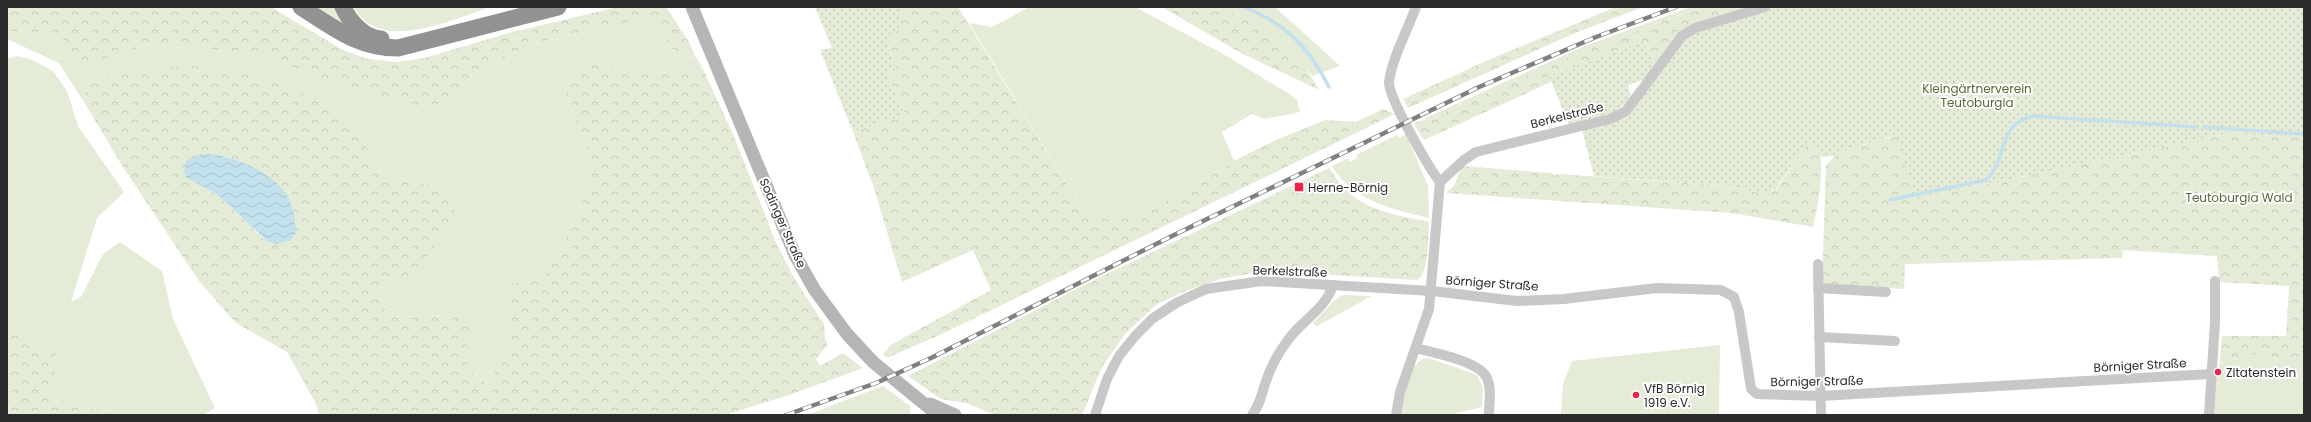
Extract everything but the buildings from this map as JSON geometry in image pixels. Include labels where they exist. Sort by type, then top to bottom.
[{"type":"highway","points":[[301,7],[359,42],[386,48],[417,45],[558,7]]},
{"type":"highway","points":[[343,7],[352,21],[364,33],[378,39],[399,41],[426,37],[522,7]]},
{"type":"main road","name":"Sodinger Straße","points":[[692,7],[795,255],[807,278],[833,317],[873,362],[938,415]]},
{"type":"main road","name":"Sodinger Straße","points":[[926,404],[933,404],[955,415]]},
{"type":"street","points":[[1396,415],[1400,392],[1429,309],[1432,292],[1440,182],[1422,155],[1393,97],[1389,83],[1416,7]]},
{"type":"street","name":"Berkelstraße","points":[[1440,182],[1464,160],[1476,152],[1610,119],[1626,110],[1682,36],[1695,28],[1765,7]]},
{"type":"street","points":[[1818,264],[1821,415]]},
{"type":"street","name":"Berkelstraße","points":[[1095,415],[1107,380],[1119,356],[1135,336],[1152,319],[1176,303],[1206,289],[1262,281],[1432,292]]},
{"type":"street","points":[[2209,415],[2215,281]]},
{"type":"street","name":"Berkelstraße","points":[[1252,415],[1260,405],[1265,383],[1276,358],[1288,338],[1330,296],[1333,285]]},
{"type":"street","name":"Börniger Straße","points":[[1432,292],[1479,298],[1538,301],[1657,288],[1722,290],[1734,297],[1739,312],[1751,389],[1757,394],[1820,396],[2211,374]]},
{"type":"street","points":[[1818,288],[1886,292]]},
{"type":"street","points":[[1819,336],[1895,341]]},
{"type":"street","points":[[1416,348],[1478,366],[1486,376],[1489,383],[1489,415]]},
{"type":"green space","points":[[7,7],[271,7],[343,50],[368,59],[397,62],[424,58],[509,33],[618,7],[666,7],[689,42],[695,56],[678,58],[652,17],[537,43],[480,69],[441,104],[417,106],[336,84],[257,53],[146,45],[116,56],[73,64],[64,48],[63,33],[7,31]]},
{"type":"green space","points":[[309,7],[339,7],[358,33]]},
{"type":"green space","points":[[354,7],[491,7],[457,19],[418,30],[398,31],[381,29],[366,21]]},
{"type":"green space","points":[[815,7],[909,7],[899,15],[904,28],[886,36],[896,70],[886,74],[905,114],[853,132],[820,50],[832,48]]},
{"type":"green space","points":[[909,7],[958,7],[1085,214],[1099,219],[1138,218],[1234,161],[1276,140],[1325,120],[1356,122],[1383,109],[1395,114],[944,333],[887,358],[883,354],[892,344],[991,290],[973,250],[902,282],[873,185],[853,132],[905,113],[886,74],[896,70],[886,36],[899,15]]},
{"type":"green space","points":[[1030,7],[1135,7],[1223,54],[1288,93],[1297,100],[1300,112],[1265,119],[1252,114],[1222,132],[1234,161],[1138,218],[1099,219],[1085,214],[969,23],[992,27]]},
{"type":"green space","points":[[1162,7],[1217,7],[1252,21],[1274,33],[1300,58],[1319,90],[1241,53]]},
{"type":"green space","points":[[1217,7],[1275,7],[1340,66],[1312,76],[1292,51],[1270,33],[1259,26]]},
{"type":"green space","points":[[1616,7],[1643,7],[1575,33],[1408,108],[1403,99],[1495,57]]},
{"type":"green space","points":[[1691,7],[1702,7],[1586,49],[1431,118],[1421,120],[1585,46]]},
{"type":"green space","points":[[1702,7],[1753,7],[1655,66],[1644,41],[1549,76],[1551,82],[1424,140],[1413,123],[1431,118],[1586,49]]},
{"type":"green space","name":"Kleingärtnerverein Teutoburgia","points":[[1775,7],[2304,7],[2304,138],[2230,133],[1916,199],[1896,135],[1838,152],[1833,156],[1820,157],[1817,150],[1807,143],[1775,190],[1773,189],[1769,195],[1730,186],[1594,176],[1582,130],[1612,122],[1683,40],[1697,32]]},
{"type":"green space","points":[[652,17],[678,58],[695,56],[702,67],[644,75],[597,64],[561,80],[594,167],[577,219],[545,276],[510,284],[509,346],[489,384],[467,369],[450,315],[387,317],[380,288],[419,271],[435,186],[382,174],[349,117],[87,80],[84,102],[59,63],[7,39],[7,31],[64,33],[64,48],[116,56],[146,45],[257,53],[336,84],[417,106],[441,104],[480,69],[537,43]]},
{"type":"green space","points":[[1644,41],[1655,66],[1645,79],[1628,85],[1631,97],[1625,104],[1611,113],[1595,119],[1569,125],[1549,76]]},
{"type":"green space","points":[[17,56],[30,59],[53,71],[67,91],[78,126],[124,192],[97,218],[71,302],[81,297],[103,254],[120,242],[162,271],[173,319],[215,408],[203,415],[132,415],[80,407],[44,394],[55,371],[34,346],[7,328],[7,59]]},
{"type":"green space","points":[[597,64],[644,75],[702,67],[733,134],[777,245],[797,283],[824,324],[825,339],[828,344],[816,359],[820,366],[843,353],[863,368],[786,396],[725,415],[319,415],[316,404],[287,352],[236,323],[199,281],[123,167],[84,102],[87,80],[186,65],[271,79],[349,117],[382,174],[435,186],[455,211],[419,271],[380,288],[387,317],[450,315],[469,319],[467,369],[488,384],[509,346],[510,284],[545,276],[577,219],[594,167],[561,80]],"holes":[[[226,156],[243,164],[290,241],[276,244],[263,238],[218,195],[192,181]]]},
{"type":"green space","name":"Teutoburgia Wald","points":[[2230,133],[2304,138],[2304,356],[2282,360],[2257,354],[2220,363],[2222,336],[2286,336],[2289,286],[2219,282],[2217,256],[2123,250],[2122,258],[1905,264],[1904,289],[1822,284],[1826,166],[1838,152],[1897,135],[1916,199]]},
{"type":"green space","points":[[1406,134],[1428,186],[1429,218],[1374,202],[1351,188],[1332,166],[1348,158],[1350,162],[1357,158],[1356,155],[1397,135],[1399,138]]},
{"type":"green space","points":[[1807,143],[1819,153],[1821,159],[1820,190],[1813,227],[1731,213],[1446,193],[1454,186],[1462,166],[1551,173],[1552,175],[1559,174],[1730,186],[1769,195],[1774,189],[1776,190]]},
{"type":"green space","points":[[1329,168],[1346,190],[1361,202],[1389,213],[1429,222],[1426,263],[1421,277],[1416,280],[1264,271],[1220,279],[1188,290],[1157,304],[1125,334],[1102,367],[1082,415],[995,415],[966,403],[941,399],[908,376],[1094,280]]},
{"type":"green space","points":[[1343,295],[1372,296],[1317,326],[1313,323],[1335,300]]},
{"type":"green space","points":[[7,328],[34,346],[56,349],[55,371],[45,394],[80,407],[132,415],[7,415]]},
{"type":"green space","points":[[1720,345],[1719,415],[1561,415],[1563,384],[1572,361]]},
{"type":"green space","points":[[2257,354],[2282,360],[2304,356],[2304,415],[2213,415],[2215,374],[2218,373],[2220,363]]},
{"type":"green space","points":[[1428,358],[1477,375],[1483,387],[1482,407],[1450,415],[1400,415],[1405,390],[1412,372],[1421,360]]},
{"type":"green space","points":[[883,386],[910,406],[910,414],[807,415]]},
{"type":"water","points":[[206,154],[228,157],[252,166],[282,188],[290,201],[295,219],[296,233],[290,241],[276,244],[267,241],[218,195],[187,178],[184,172],[186,161],[198,155]]},
{"type":"waterway","points":[[1244,7],[1272,21],[1295,38],[1313,60],[1329,87]]},
{"type":"waterway","points":[[1890,200],[1986,180],[1993,172],[2004,144],[2013,127],[2021,120],[2033,116],[2197,127]]},
{"type":"waterway","points":[[2204,127],[2304,134]]},
{"type":"railway","points":[[786,415],[876,383],[931,358],[1170,237],[1479,87],[1596,37],[1676,7]]},
{"type":"place","name":"Herne-Börnig","points":[[1299,187]]},
{"type":"place","name":"Zitatenstein","points":[[2218,372]]},
{"type":"place","name":"VfB Börnig 1919 e.V.","points":[[1636,395]]}]
